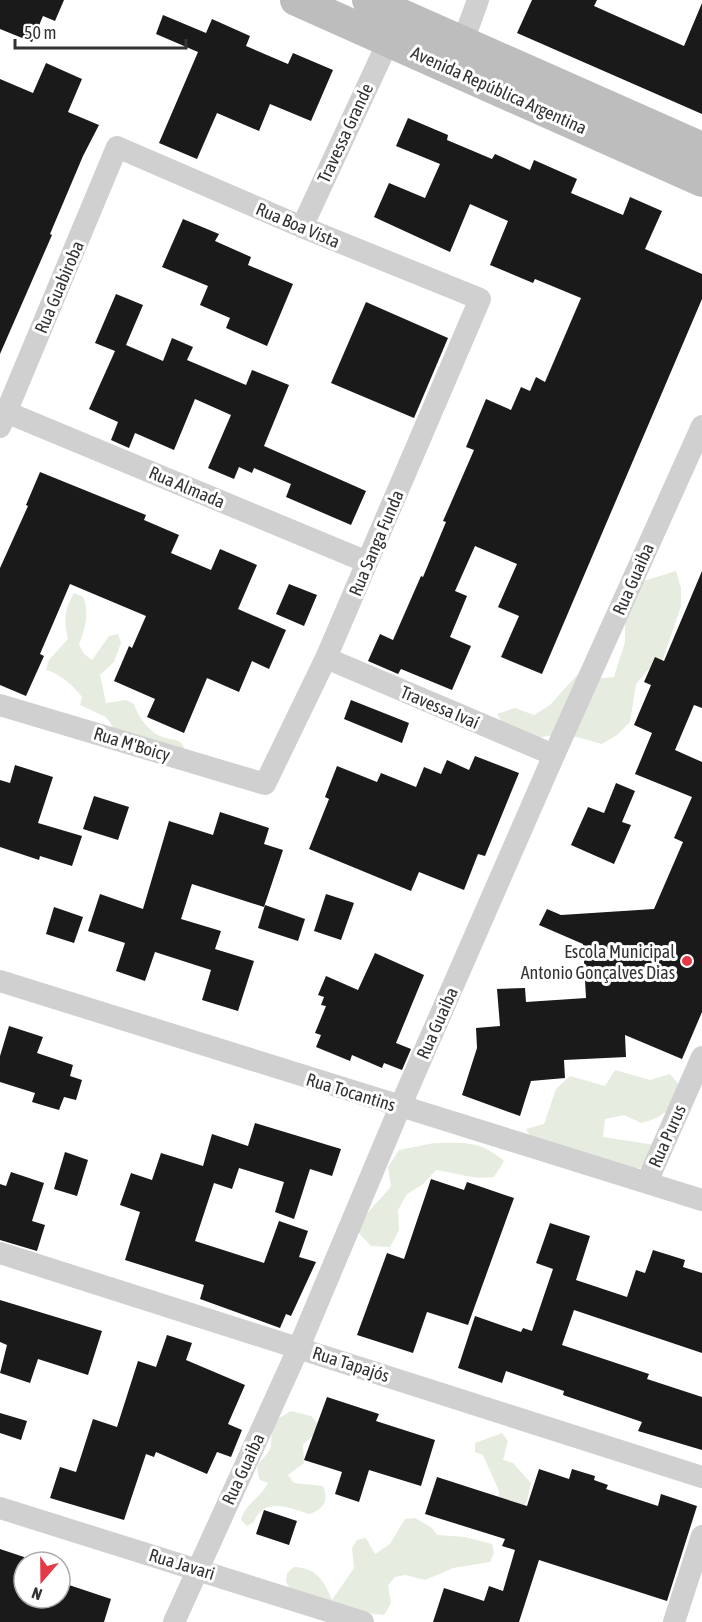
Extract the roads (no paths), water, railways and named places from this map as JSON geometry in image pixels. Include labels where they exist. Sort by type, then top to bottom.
[{"type":"main road","name":"Avenida República Argentina","points":[[296,0],[395,27],[458,55],[702,148]]},
{"type":"main road","name":"Avenida República Argentina","points":[[368,0],[395,27]]},
{"type":"main road","name":"Avenida República Argentina","points":[[458,55],[702,182]]},
{"type":"street","points":[[458,55],[478,0]]},
{"type":"street","name":"Travessa Grande","points":[[302,227],[395,27]]},
{"type":"street","name":"Rua Boa Vista","points":[[117,147],[302,227],[480,299]]},
{"type":"street","name":"Rua Guabiroba","points":[[3,419],[117,147]]},
{"type":"street","name":"Rua Sanga Funda","points":[[265,784],[326,658],[480,299]]},
{"type":"street","name":"Rua Almada","points":[[3,419],[368,562]]},
{"type":"street","name":"Rua Guaiba","points":[[174,1622],[299,1347],[400,1107],[554,755],[702,426]]},
{"type":"street","name":"Travessa Ivaí","points":[[326,658],[554,755]]},
{"type":"street","name":"Rua M'Boicy","points":[[0,705],[265,784]]},
{"type":"street","name":"Rua Tocantins","points":[[0,981],[702,1200]]},
{"type":"street","name":"Rua Purus","points":[[647,1182],[702,1057]]},
{"type":"street","name":"Rua Tapajós","points":[[0,1253],[702,1477]]},
{"type":"street","name":"Rua Javari","points":[[0,1508],[363,1622]]},
{"type":"street","points":[[674,1622],[702,1536]]},
{"type":"place","name":"Escola Municipal Antonio Gonçalves Dias","points":[[687,961]]}]
